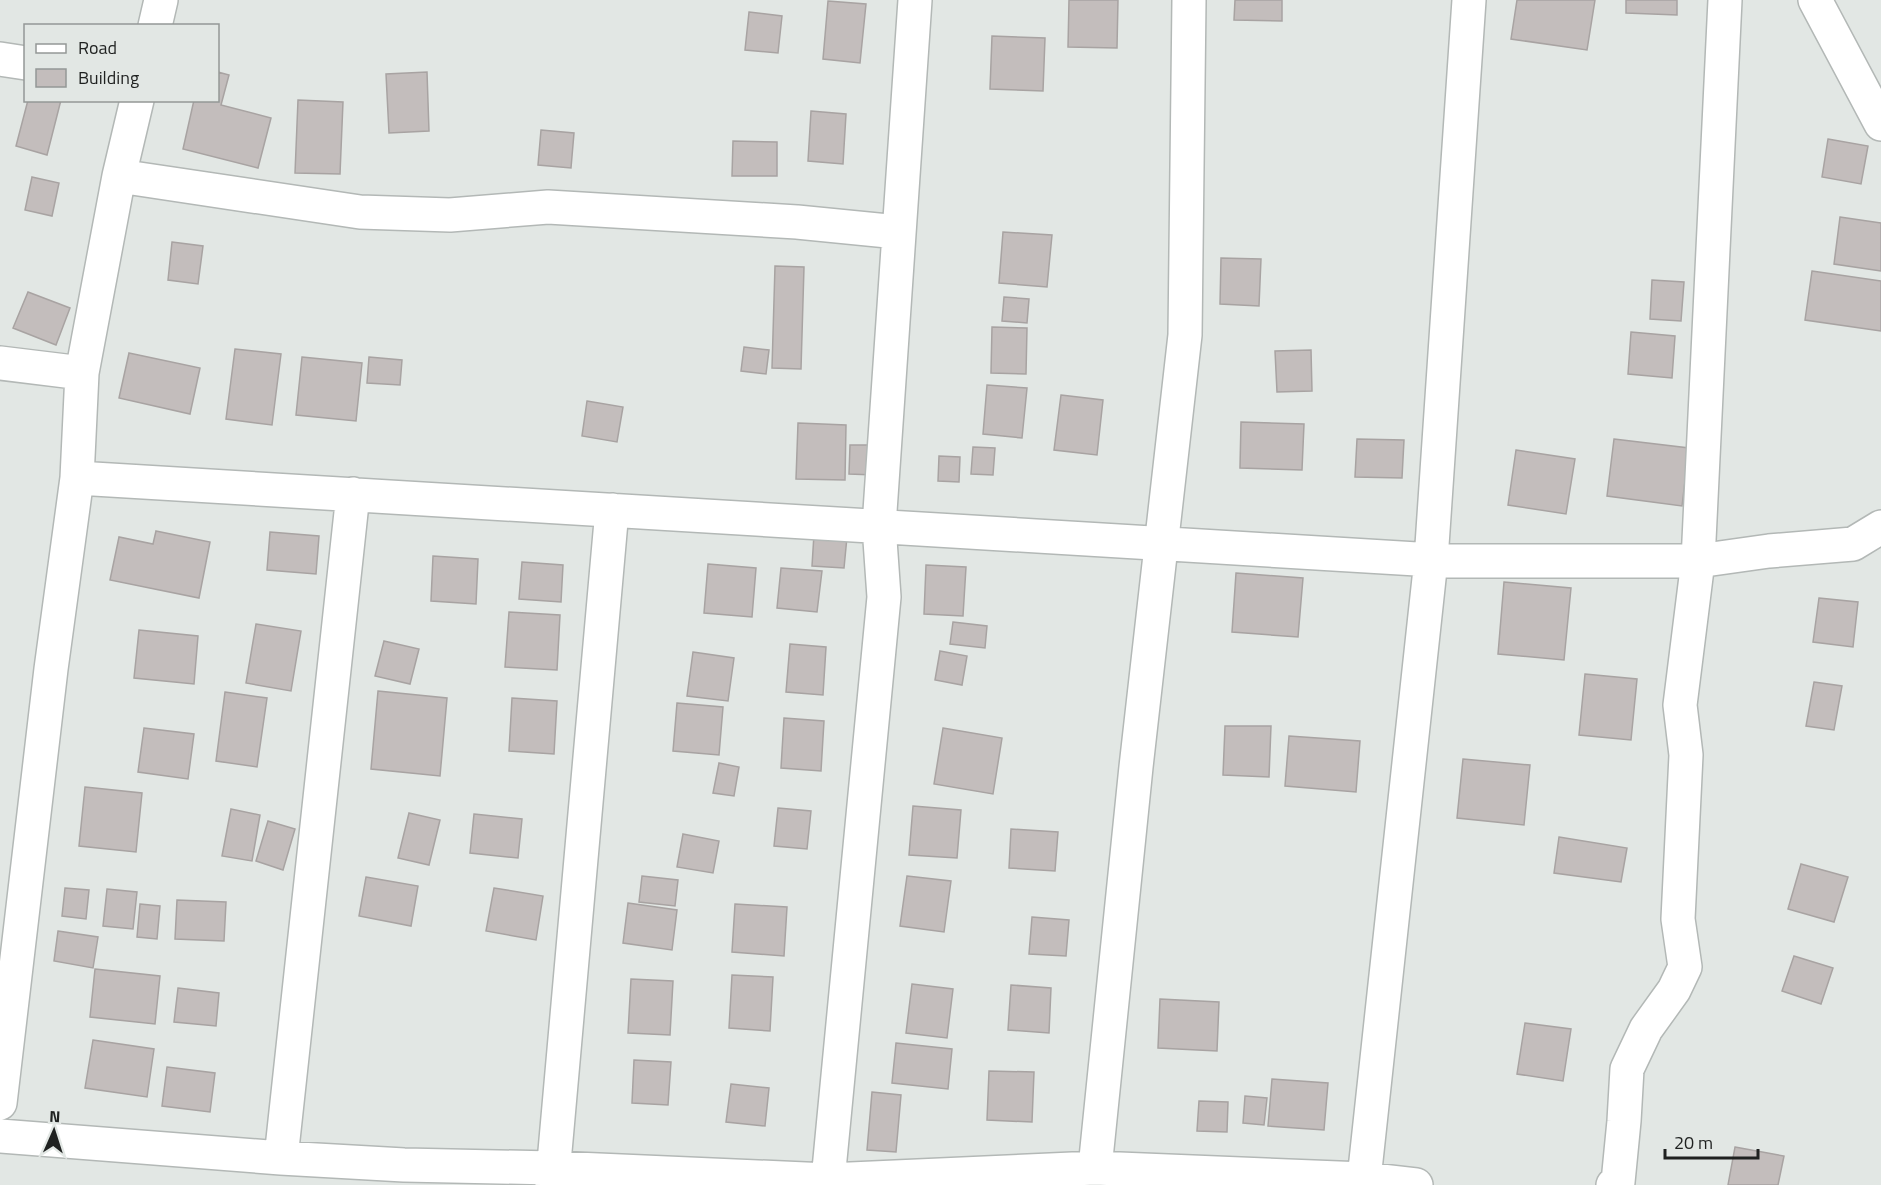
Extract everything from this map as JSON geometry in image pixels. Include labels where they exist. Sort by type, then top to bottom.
[{"type":"street","points":[[155,24],[161,0]]},
{"type":"street","points":[[828,1180],[884,597],[879,526],[915,0]]},
{"type":"street","points":[[1095,1168],[1185,335],[1189,0]]},
{"type":"street","points":[[1364,1179],[1431,560],[1469,0]]},
{"type":"street","points":[[1617,1184],[1627,1069],[1646,1029],[1674,990],[1685,967],[1678,919],[1686,755],[1680,705],[1698,561],[1725,0]]},
{"type":"street","points":[[1815,0],[1881,124]]},
{"type":"street","points":[[0,59],[24,63]]},
{"type":"street","points":[[0,1103],[51,669],[77,478],[82,373],[119,176],[137,102]]},
{"type":"street","points":[[119,176],[360,212],[450,215],[548,207],[797,222],[898,232]]},
{"type":"street","points":[[0,363],[82,373]]},
{"type":"street","points":[[77,478],[1431,560],[1698,561],[1769,551],[1853,544],[1881,527]]},
{"type":"street","points":[[281,1158],[353,494]]},
{"type":"street","points":[[552,1177],[612,510]]},
{"type":"street","points":[[0,1136],[281,1158],[404,1175],[828,1180],[1095,1168],[1364,1179],[1416,1185]]},
{"type":"building","points":[[1069,0],[1118,0],[1117,48],[1068,47]]},
{"type":"building","points":[[1235,0],[1282,0],[1282,21],[1234,20]]},
{"type":"building","points":[[1517,0],[1595,0],[1587,50],[1511,39]]},
{"type":"building","points":[[1626,0],[1677,0],[1677,15],[1626,13]]},
{"type":"building","points":[[828,1],[866,4],[860,63],[823,59]]},
{"type":"building","points":[[749,12],[782,16],[778,53],[745,50]]},
{"type":"building","points":[[992,36],[1045,38],[1043,91],[990,89]]},
{"type":"building","points":[[219,72],[229,75],[221,105],[271,118],[258,168],[183,149],[194,102],[219,102]]},
{"type":"building","points":[[427,72],[429,131],[389,133],[386,74]]},
{"type":"building","points":[[298,100],[343,102],[340,174],[295,173]]},
{"type":"building","points":[[27,102],[60,102],[47,155],[16,146]]},
{"type":"building","points":[[811,111],[846,114],[843,164],[808,161]]},
{"type":"building","points":[[541,130],[574,133],[571,168],[538,165]]},
{"type":"building","points":[[1828,139],[1868,146],[1861,184],[1822,177]]},
{"type":"building","points":[[733,141],[777,142],[777,176],[732,176]]},
{"type":"building","points":[[32,177],[59,183],[52,216],[25,210]]},
{"type":"building","points":[[1840,217],[1881,223],[1881,271],[1834,264]]},
{"type":"building","points":[[1003,232],[1052,235],[1047,287],[999,283]]},
{"type":"building","points":[[172,242],[203,246],[198,284],[168,280]]},
{"type":"building","points":[[1221,258],[1261,259],[1259,306],[1220,304]]},
{"type":"building","points":[[775,266],[804,267],[801,369],[772,368]]},
{"type":"building","points":[[1812,271],[1881,281],[1881,331],[1805,320]]},
{"type":"building","points":[[1652,280],[1684,282],[1681,321],[1650,319]]},
{"type":"building","points":[[28,292],[70,308],[56,345],[13,328]]},
{"type":"building","points":[[1004,297],[1029,299],[1027,323],[1002,321]]},
{"type":"building","points":[[992,327],[1027,328],[1026,374],[991,373]]},
{"type":"building","points":[[1631,332],[1675,336],[1672,378],[1628,374]]},
{"type":"building","points":[[744,347],[769,350],[766,374],[741,371]]},
{"type":"building","points":[[235,349],[281,354],[272,425],[226,419]]},
{"type":"building","points":[[1311,350],[1312,391],[1277,392],[1275,351]]},
{"type":"building","points":[[129,353],[200,368],[190,414],[119,398]]},
{"type":"building","points":[[302,357],[362,363],[356,421],[296,415]]},
{"type":"building","points":[[369,357],[402,360],[400,385],[367,383]]},
{"type":"building","points":[[987,385],[1027,388],[1022,438],[983,434]]},
{"type":"building","points":[[1061,395],[1103,400],[1097,455],[1054,450]]},
{"type":"building","points":[[587,401],[623,407],[617,442],[582,436]]},
{"type":"building","points":[[1241,422],[1304,424],[1302,470],[1240,468]]},
{"type":"building","points":[[798,423],[846,425],[845,480],[796,479]]},
{"type":"building","points":[[1357,439],[1404,440],[1402,478],[1355,477]]},
{"type":"building","points":[[1614,439],[1689,448],[1682,506],[1607,496]]},
{"type":"building","points":[[850,445],[875,445],[874,475],[849,474]]},
{"type":"building","points":[[973,447],[995,448],[993,475],[971,474]]},
{"type":"building","points":[[1516,450],[1575,459],[1566,514],[1508,505]]},
{"type":"building","points":[[939,456],[960,457],[959,482],[938,481]]},
{"type":"building","points":[[156,531],[210,542],[199,598],[110,580],[119,537],[153,544]]},
{"type":"building","points":[[270,532],[319,536],[316,574],[267,570]]},
{"type":"building","points":[[814,534],[847,537],[844,568],[812,566]]},
{"type":"building","points":[[433,556],[478,559],[476,604],[431,601]]},
{"type":"building","points":[[522,562],[563,565],[561,602],[519,599]]},
{"type":"building","points":[[708,564],[756,568],[752,617],[704,613]]},
{"type":"building","points":[[926,565],[966,567],[963,616],[924,614]]},
{"type":"building","points":[[781,568],[822,571],[817,612],[777,608]]},
{"type":"building","points":[[1236,573],[1303,578],[1298,637],[1232,632]]},
{"type":"building","points":[[1504,582],[1571,588],[1564,660],[1498,654]]},
{"type":"building","points":[[1819,598],[1858,602],[1853,647],[1813,642]]},
{"type":"building","points":[[509,612],[560,615],[557,670],[505,667]]},
{"type":"building","points":[[953,622],[987,626],[985,648],[950,644]]},
{"type":"building","points":[[256,624],[301,631],[291,691],[246,683]]},
{"type":"building","points":[[139,630],[198,636],[194,684],[134,678]]},
{"type":"building","points":[[384,641],[419,649],[410,684],[375,676]]},
{"type":"building","points":[[790,644],[826,647],[823,695],[786,692]]},
{"type":"building","points":[[940,651],[967,656],[962,685],[935,680]]},
{"type":"building","points":[[693,652],[734,658],[728,701],[687,696]]},
{"type":"building","points":[[1585,674],[1637,679],[1631,740],[1579,735]]},
{"type":"building","points":[[1814,682],[1842,686],[1834,730],[1806,726]]},
{"type":"building","points":[[378,691],[447,698],[440,776],[371,769]]},
{"type":"building","points":[[225,692],[267,698],[257,767],[216,761]]},
{"type":"building","points":[[512,698],[557,701],[554,754],[509,751]]},
{"type":"building","points":[[677,703],[723,707],[719,755],[673,751]]},
{"type":"building","points":[[784,718],[824,721],[821,771],[781,768]]},
{"type":"building","points":[[1225,726],[1271,726],[1269,777],[1223,775]]},
{"type":"building","points":[[144,728],[194,734],[188,779],[138,772]]},
{"type":"building","points":[[943,728],[1002,738],[993,794],[934,784]]},
{"type":"building","points":[[1289,736],[1360,741],[1356,792],[1285,786]]},
{"type":"building","points":[[1463,759],[1530,765],[1524,825],[1457,818]]},
{"type":"building","points":[[719,763],[739,767],[734,796],[713,793]]},
{"type":"building","points":[[85,787],[142,793],[136,852],[79,846]]},
{"type":"building","points":[[913,806],[961,810],[957,858],[909,855]]},
{"type":"building","points":[[778,808],[811,811],[807,849],[774,846]]},
{"type":"building","points":[[231,809],[260,815],[252,861],[222,856]]},
{"type":"building","points":[[409,813],[440,820],[429,865],[398,858]]},
{"type":"building","points":[[474,814],[522,819],[518,858],[470,853]]},
{"type":"building","points":[[268,821],[295,829],[283,870],[256,861]]},
{"type":"building","points":[[1011,829],[1058,832],[1055,871],[1009,868]]},
{"type":"building","points":[[683,834],[719,841],[713,873],[677,867]]},
{"type":"building","points":[[1559,837],[1627,848],[1621,882],[1554,873]]},
{"type":"building","points":[[1801,864],[1848,877],[1834,922],[1788,909]]},
{"type":"building","points":[[642,876],[678,880],[675,906],[639,902]]},
{"type":"building","points":[[907,876],[951,881],[944,932],[900,926]]},
{"type":"building","points":[[366,877],[418,886],[411,926],[359,916]]},
{"type":"building","points":[[65,888],[89,890],[86,919],[62,916]]},
{"type":"building","points":[[494,888],[543,896],[536,940],[486,931]]},
{"type":"building","points":[[107,889],[137,892],[133,929],[103,926]]},
{"type":"building","points":[[177,900],[226,902],[224,941],[175,939]]},
{"type":"building","points":[[628,903],[677,910],[672,950],[623,943]]},
{"type":"building","points":[[140,904],[160,906],[157,939],[137,937]]},
{"type":"building","points":[[735,904],[787,907],[784,956],[732,952]]},
{"type":"building","points":[[1032,917],[1069,920],[1066,956],[1029,954]]},
{"type":"building","points":[[58,931],[98,937],[93,968],[54,961]]},
{"type":"building","points":[[1794,956],[1833,968],[1821,1004],[1782,991]]},
{"type":"building","points":[[95,969],[160,976],[155,1024],[90,1017]]},
{"type":"building","points":[[732,975],[773,977],[770,1031],[729,1028]]},
{"type":"building","points":[[631,979],[673,981],[670,1035],[628,1033]]},
{"type":"building","points":[[912,984],[953,989],[947,1038],[906,1033]]},
{"type":"building","points":[[1011,985],[1051,988],[1049,1033],[1008,1030]]},
{"type":"building","points":[[178,988],[219,993],[216,1026],[174,1022]]},
{"type":"building","points":[[1160,999],[1219,1002],[1217,1051],[1158,1048]]},
{"type":"building","points":[[1525,1023],[1571,1029],[1563,1081],[1517,1074]]},
{"type":"building","points":[[93,1040],[154,1049],[147,1097],[85,1088]]},
{"type":"building","points":[[896,1043],[952,1049],[948,1089],[892,1083]]},
{"type":"building","points":[[634,1060],[671,1062],[668,1105],[632,1103]]},
{"type":"building","points":[[167,1067],[215,1073],[210,1112],[162,1106]]},
{"type":"building","points":[[989,1071],[1034,1072],[1032,1122],[987,1120]]},
{"type":"building","points":[[1272,1079],[1328,1083],[1324,1130],[1268,1126]]},
{"type":"building","points":[[731,1084],[769,1088],[765,1126],[726,1122]]},
{"type":"building","points":[[872,1092],[901,1095],[896,1152],[867,1150]]},
{"type":"building","points":[[1245,1096],[1267,1098],[1264,1125],[1243,1123]]},
{"type":"building","points":[[1199,1101],[1228,1102],[1227,1132],[1197,1131]]},
{"type":"building","points":[[1735,1147],[1784,1156],[1778,1185],[1728,1185]]}]
